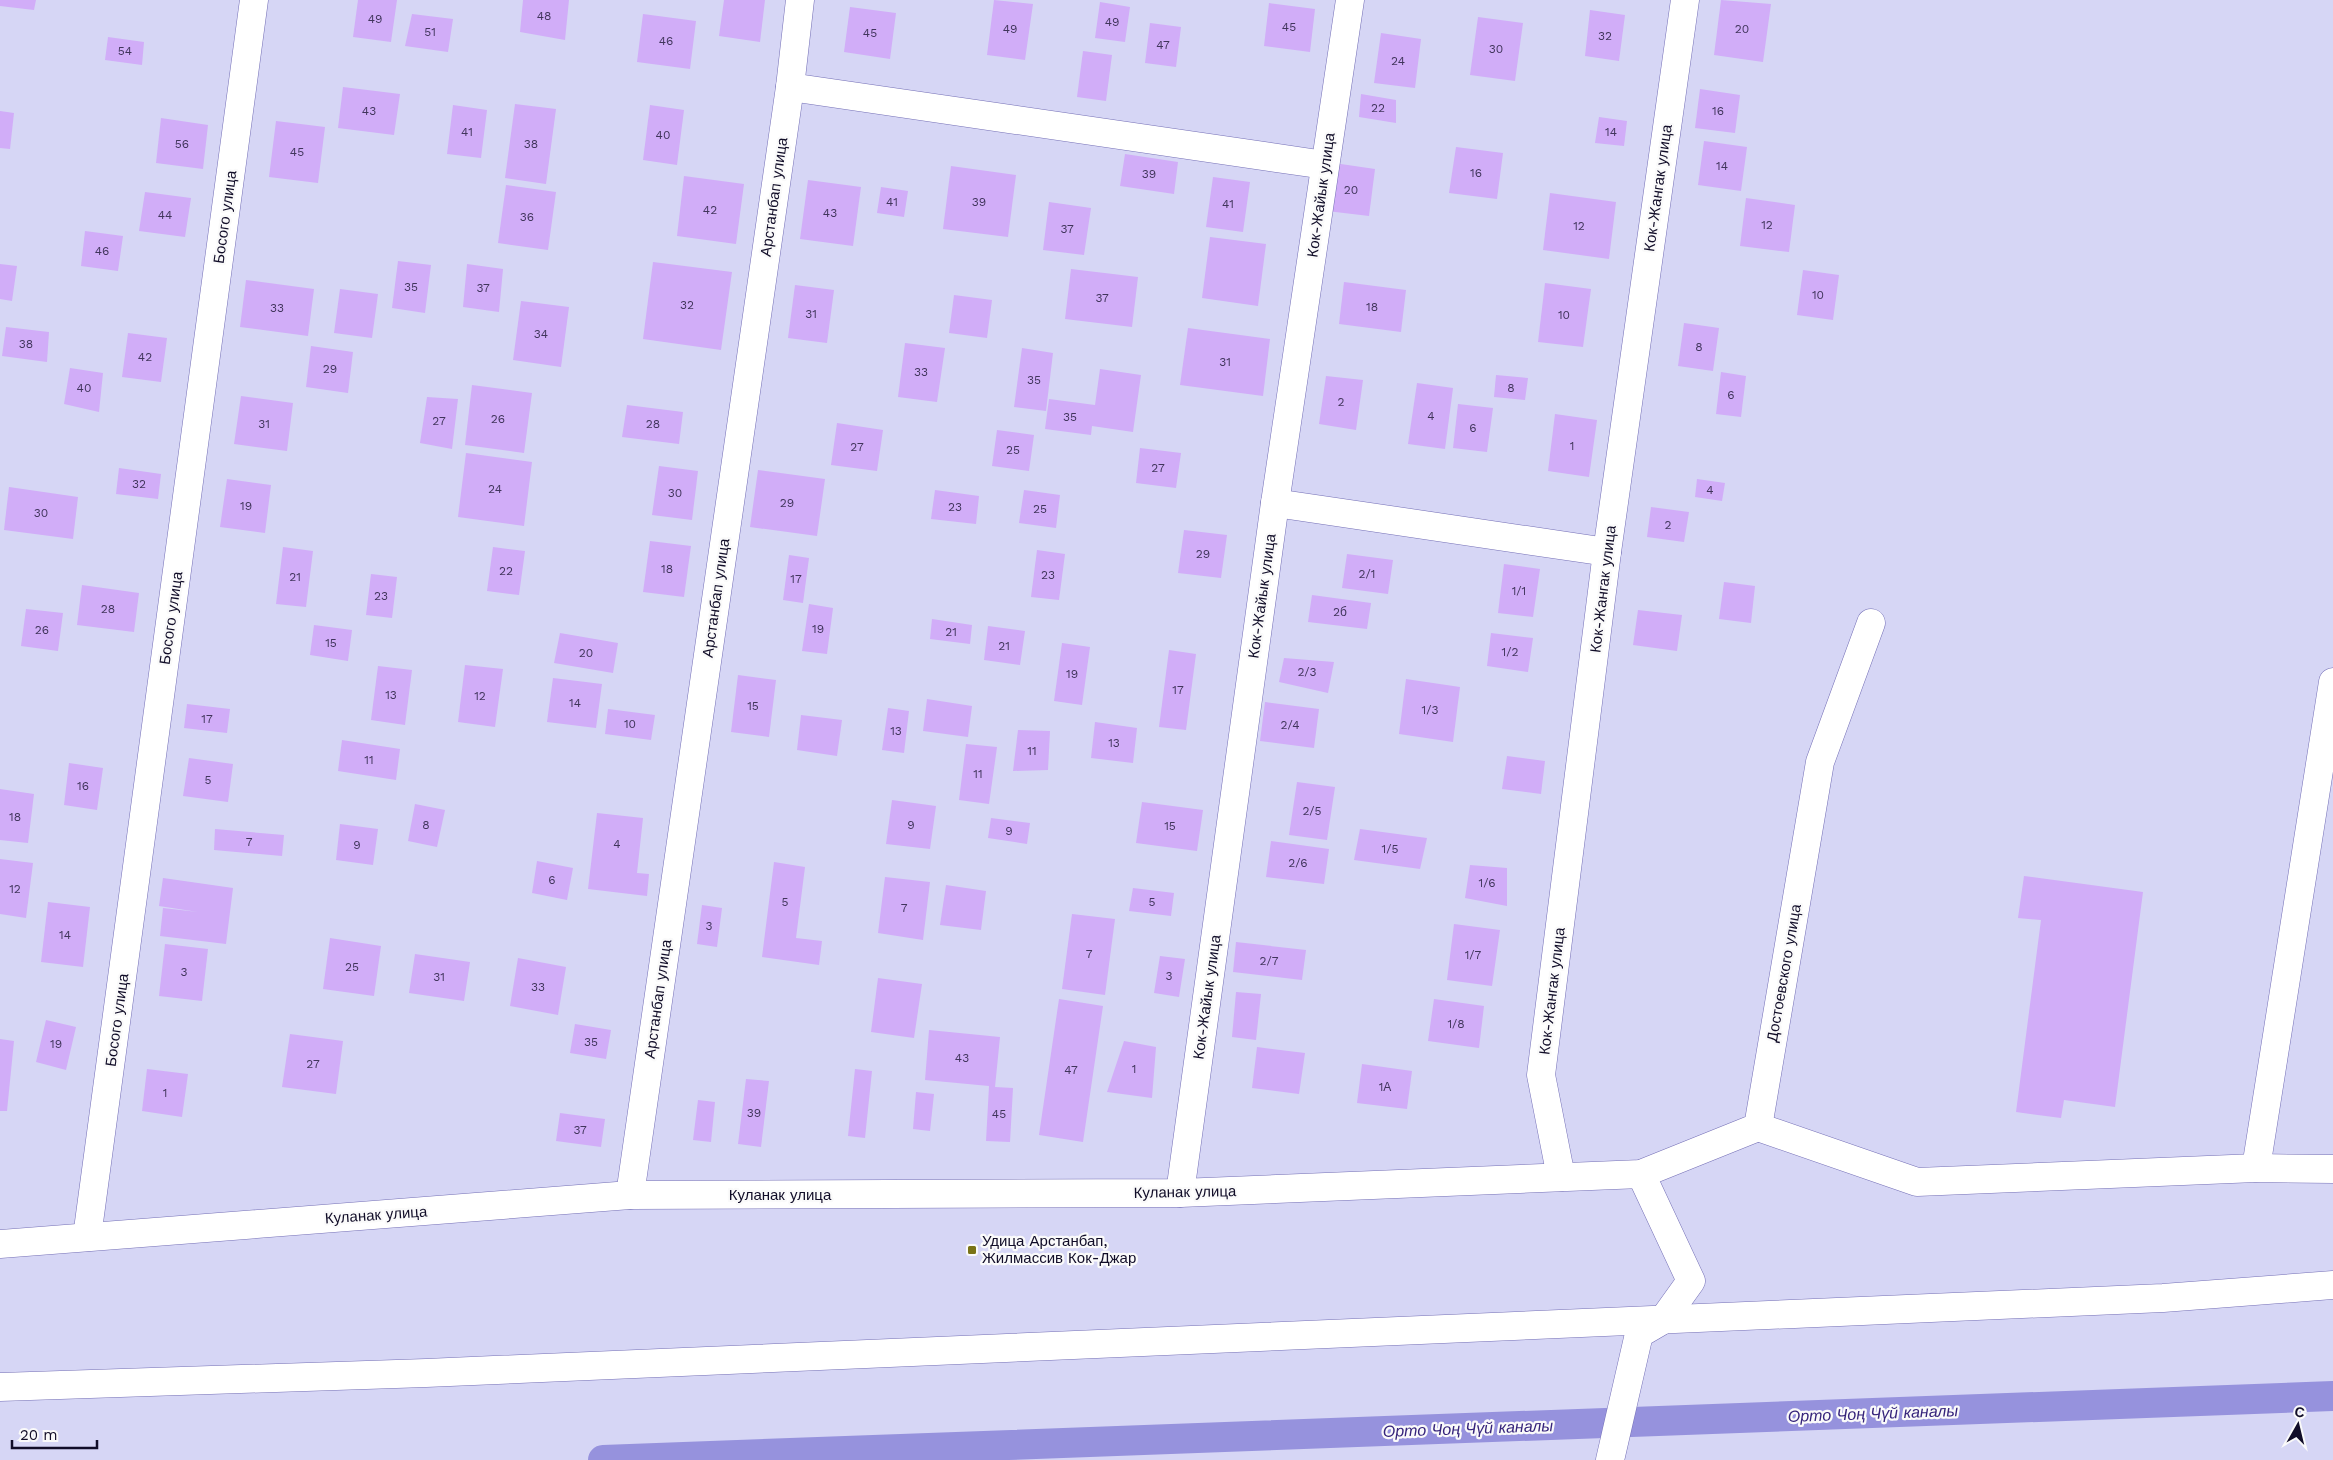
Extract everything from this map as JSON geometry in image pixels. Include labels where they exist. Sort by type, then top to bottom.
[{"type":"street","name":"Босого улица","points":[[87,1237],[254,0]]},
{"type":"street","name":"Арстанбап улица","points":[[630,1195],[790,87],[800,0]]},
{"type":"street","name":"Кок-Жайык улица","points":[[1180,1193],[1275,503],[1350,0]]},
{"type":"street","name":"Кок-Жангак улица","points":[[1561,1177],[1541,1075],[1607,552],[1685,0]]},
{"type":"street","points":[[790,87],[1325,165]]},
{"type":"street","points":[[1275,503],[1607,552]]},
{"type":"street","name":"Достоевского улица","points":[[1758,1127],[1820,762],[1871,623]]},
{"type":"street","points":[[2256,1168],[2333,682]]},
{"type":"street","points":[[1561,1177],[1641,1174],[1758,1127],[1917,1182],[2256,1168],[2333,1169]]},
{"type":"street","points":[[1610,1460],[1639,1334],[1663,1320],[1691,1281],[1641,1174]]},
{"type":"street","name":"Куланак улица","points":[[0,1244],[630,1195],[1180,1193],[1561,1177]]},
{"type":"street","points":[[0,1387],[426,1373],[1663,1320],[2163,1298],[2333,1285]]},
{"type":"building","points":[[0,0],[36,0],[34,10],[0,6]]},
{"type":"building","points":[[358,0],[397,0],[391,42],[353,37]]},
{"type":"building","points":[[523,0],[569,0],[565,40],[520,32]]},
{"type":"building","points":[[724,0],[765,0],[760,42],[719,36]]},
{"type":"building","points":[[994,0],[1033,4],[1025,60],[987,55]]},
{"type":"building","points":[[1721,0],[1771,4],[1763,62],[1714,55]]},
{"type":"building","points":[[1100,2],[1130,7],[1125,42],[1095,38]]},
{"type":"building","points":[[1269,3],[1315,9],[1310,52],[1264,46]]},
{"type":"building","points":[[850,7],[896,13],[890,59],[844,52]]},
{"type":"building","points":[[1590,10],[1625,15],[1619,61],[1585,56]]},
{"type":"building","points":[[412,14],[453,19],[448,52],[405,46]]},
{"type":"building","points":[[643,14],[696,21],[690,69],[637,62]]},
{"type":"building","points":[[1478,17],[1523,23],[1515,81],[1470,75]]},
{"type":"building","points":[[1150,23],[1181,27],[1176,67],[1145,63]]},
{"type":"building","points":[[1381,33],[1421,39],[1415,88],[1374,83]]},
{"type":"building","points":[[108,37],[144,42],[142,65],[105,60]]},
{"type":"building","points":[[1083,51],[1112,55],[1106,101],[1077,97]]},
{"type":"building","points":[[343,87],[400,94],[394,135],[338,128]]},
{"type":"building","points":[[1700,89],[1740,95],[1735,133],[1695,128]]},
{"type":"building","points":[[1361,94],[1396,100],[1396,123],[1359,117]]},
{"type":"building","points":[[515,104],[556,109],[546,184],[505,178]]},
{"type":"building","points":[[453,105],[487,110],[481,158],[447,154]]},
{"type":"building","points":[[650,105],[684,110],[677,165],[643,160]]},
{"type":"building","points":[[0,111],[14,113],[10,149],[0,148]]},
{"type":"building","points":[[1599,117],[1627,121],[1624,146],[1595,143]]},
{"type":"building","points":[[161,118],[208,125],[203,169],[156,163]]},
{"type":"building","points":[[276,121],[325,127],[318,183],[269,177]]},
{"type":"building","points":[[1704,141],[1747,147],[1741,191],[1698,185]]},
{"type":"building","points":[[1456,147],[1503,153],[1497,199],[1449,193]]},
{"type":"building","points":[[1125,154],[1178,162],[1174,194],[1120,186]]},
{"type":"building","points":[[1334,163],[1375,169],[1369,216],[1327,211]]},
{"type":"building","points":[[951,166],[1016,175],[1008,237],[943,229]]},
{"type":"building","points":[[684,176],[744,184],[736,244],[677,236]]},
{"type":"building","points":[[1213,177],[1250,182],[1243,232],[1206,227]]},
{"type":"building","points":[[808,180],[861,187],[853,246],[800,239]]},
{"type":"building","points":[[506,185],[556,192],[548,250],[498,243]]},
{"type":"building","points":[[881,187],[908,191],[904,217],[877,213]]},
{"type":"building","points":[[145,192],[191,198],[185,237],[139,231]]},
{"type":"building","points":[[1550,193],[1616,202],[1609,259],[1543,250]]},
{"type":"building","points":[[1746,198],[1795,205],[1789,252],[1740,246]]},
{"type":"building","points":[[1049,202],[1091,208],[1084,255],[1043,250]]},
{"type":"building","points":[[85,231],[123,236],[118,271],[81,266]]},
{"type":"building","points":[[1210,237],[1266,244],[1258,306],[1202,298]]},
{"type":"building","points":[[398,261],[431,265],[425,313],[392,308]]},
{"type":"building","points":[[653,262],[732,272],[721,350],[643,339]]},
{"type":"building","points":[[0,264],[17,266],[12,301],[0,299]]},
{"type":"building","points":[[467,264],[503,269],[499,312],[463,307]]},
{"type":"building","points":[[1071,269],[1138,277],[1132,327],[1065,319]]},
{"type":"building","points":[[1803,270],[1839,275],[1833,320],[1797,315]]},
{"type":"building","points":[[246,280],[314,289],[308,336],[240,327]]},
{"type":"building","points":[[1344,282],[1406,290],[1401,332],[1339,324]]},
{"type":"building","points":[[1545,283],[1591,289],[1583,347],[1538,342]]},
{"type":"building","points":[[795,285],[834,290],[827,343],[788,338]]},
{"type":"building","points":[[340,289],[378,294],[372,338],[334,333]]},
{"type":"building","points":[[954,295],[992,300],[987,338],[949,333]]},
{"type":"building","points":[[521,301],[569,307],[561,367],[513,360]]},
{"type":"building","points":[[1684,323],[1719,328],[1713,371],[1678,366]]},
{"type":"building","points":[[6,327],[49,332],[47,362],[2,356]]},
{"type":"building","points":[[1188,328],[1270,339],[1263,396],[1180,385]]},
{"type":"building","points":[[128,333],[167,338],[161,382],[122,377]]},
{"type":"building","points":[[905,343],[945,348],[937,402],[898,397]]},
{"type":"building","points":[[311,346],[353,352],[348,393],[306,387]]},
{"type":"building","points":[[1022,348],[1053,353],[1046,411],[1014,407]]},
{"type":"building","points":[[70,368],[103,373],[99,412],[64,404]]},
{"type":"building","points":[[1100,369],[1141,375],[1133,432],[1092,426],[1091,435],[1045,429],[1049,399],[1095,405]]},
{"type":"building","points":[[1721,372],[1746,376],[1741,417],[1716,414]]},
{"type":"building","points":[[1496,375],[1528,378],[1525,400],[1494,397]]},
{"type":"building","points":[[1326,376],[1363,380],[1356,430],[1319,424]]},
{"type":"building","points":[[1417,383],[1453,388],[1445,449],[1408,444]]},
{"type":"building","points":[[472,385],[532,393],[524,453],[465,445]]},
{"type":"building","points":[[241,396],[293,403],[287,451],[234,444]]},
{"type":"building","points":[[427,397],[458,399],[452,449],[420,443]]},
{"type":"building","points":[[1458,404],[1493,408],[1487,452],[1453,448]]},
{"type":"building","points":[[627,405],[683,412],[679,444],[622,437]]},
{"type":"building","points":[[1555,414],[1597,420],[1589,477],[1548,471]]},
{"type":"building","points":[[837,423],[883,430],[877,471],[831,465]]},
{"type":"building","points":[[997,430],[1034,435],[1029,471],[992,466]]},
{"type":"building","points":[[1140,448],[1181,453],[1176,488],[1136,483]]},
{"type":"building","points":[[466,453],[532,462],[524,526],[458,517]]},
{"type":"building","points":[[659,466],[698,471],[692,520],[652,515]]},
{"type":"building","points":[[119,468],[161,474],[158,499],[116,494]]},
{"type":"building","points":[[758,470],[825,479],[817,536],[750,527]]},
{"type":"building","points":[[227,479],[271,485],[265,533],[220,527]]},
{"type":"building","points":[[1697,479],[1725,483],[1722,501],[1695,497]]},
{"type":"building","points":[[9,487],[78,497],[73,539],[4,530]]},
{"type":"building","points":[[935,490],[979,496],[976,524],[931,519]]},
{"type":"building","points":[[1024,490],[1060,495],[1056,528],[1019,523]]},
{"type":"building","points":[[1651,507],[1689,512],[1684,542],[1647,537]]},
{"type":"building","points":[[1184,530],[1227,535],[1221,578],[1178,573]]},
{"type":"building","points":[[650,541],[691,546],[684,597],[643,592]]},
{"type":"building","points":[[283,547],[313,551],[306,607],[276,604]]},
{"type":"building","points":[[493,547],[525,551],[519,595],[487,591]]},
{"type":"building","points":[[1037,550],[1065,554],[1059,600],[1031,597]]},
{"type":"building","points":[[1347,554],[1393,560],[1388,594],[1342,588]]},
{"type":"building","points":[[789,555],[809,558],[803,603],[783,600]]},
{"type":"building","points":[[1504,564],[1540,569],[1533,617],[1498,613]]},
{"type":"building","points":[[371,574],[397,577],[392,618],[366,615]]},
{"type":"building","points":[[1724,582],[1755,586],[1751,623],[1719,619]]},
{"type":"building","points":[[82,585],[139,593],[134,632],[77,625]]},
{"type":"building","points":[[1312,595],[1371,603],[1367,629],[1308,622]]},
{"type":"building","points":[[809,604],[833,608],[827,654],[802,651]]},
{"type":"building","points":[[26,609],[63,613],[58,651],[21,646]]},
{"type":"building","points":[[1638,610],[1682,615],[1677,651],[1633,645]]},
{"type":"building","points":[[932,619],[972,625],[970,644],[930,639]]},
{"type":"building","points":[[314,625],[352,630],[348,661],[310,655]]},
{"type":"building","points":[[988,626],[1025,631],[1020,665],[984,660]]},
{"type":"building","points":[[560,633],[618,643],[613,673],[554,663]]},
{"type":"building","points":[[1491,633],[1533,638],[1528,672],[1487,666]]},
{"type":"building","points":[[1062,643],[1090,647],[1082,705],[1054,701]]},
{"type":"building","points":[[1169,650],[1196,654],[1186,730],[1159,727]]},
{"type":"building","points":[[1284,658],[1334,662],[1328,693],[1279,682]]},
{"type":"building","points":[[465,665],[503,669],[495,727],[458,722]]},
{"type":"building","points":[[378,666],[412,670],[405,725],[371,720]]},
{"type":"building","points":[[738,675],[776,680],[769,737],[731,732]]},
{"type":"building","points":[[553,678],[602,684],[596,728],[547,722]]},
{"type":"building","points":[[1406,679],[1460,687],[1453,742],[1399,734]]},
{"type":"building","points":[[927,699],[972,706],[968,737],[923,731]]},
{"type":"building","points":[[1265,702],[1319,709],[1314,748],[1260,741]]},
{"type":"building","points":[[187,704],[230,709],[227,733],[184,728]]},
{"type":"building","points":[[888,708],[909,711],[904,753],[882,750]]},
{"type":"building","points":[[608,709],[655,715],[651,740],[605,734]]},
{"type":"building","points":[[801,715],[842,720],[837,756],[797,750]]},
{"type":"building","points":[[1095,722],[1137,728],[1133,763],[1091,758]]},
{"type":"building","points":[[1018,730],[1050,731],[1048,770],[1013,771]]},
{"type":"building","points":[[342,740],[400,749],[396,780],[338,771]]},
{"type":"building","points":[[966,744],[997,747],[989,804],[959,800]]},
{"type":"building","points":[[1507,756],[1545,761],[1541,794],[1502,789]]},
{"type":"building","points":[[189,758],[233,764],[228,802],[183,796]]},
{"type":"building","points":[[69,763],[103,768],[97,810],[64,805]]},
{"type":"building","points":[[1297,782],[1335,787],[1327,840],[1289,835]]},
{"type":"building","points":[[0,789],[34,794],[28,843],[0,840]]},
{"type":"building","points":[[892,800],[936,806],[930,849],[886,844]]},
{"type":"building","points":[[1142,802],[1203,810],[1197,851],[1136,843]]},
{"type":"building","points":[[415,804],[445,810],[437,847],[408,841]]},
{"type":"building","points":[[597,813],[643,818],[637,873],[649,874],[647,896],[588,889]]},
{"type":"building","points":[[991,818],[1030,823],[1027,844],[988,838]]},
{"type":"building","points":[[340,824],[378,829],[373,865],[336,860]]},
{"type":"building","points":[[215,829],[284,835],[282,856],[214,850]]},
{"type":"building","points":[[1360,829],[1427,838],[1420,869],[1354,860]]},
{"type":"building","points":[[1271,841],[1329,849],[1324,884],[1266,877]]},
{"type":"building","points":[[0,859],[33,863],[26,918],[0,914]]},
{"type":"building","points":[[537,861],[573,868],[567,900],[532,893]]},
{"type":"building","points":[[774,862],[805,867],[796,938],[822,941],[819,965],[762,957]]},
{"type":"building","points":[[1470,865],[1507,868],[1507,906],[1465,898]]},
{"type":"building","points":[[2024,876],[2143,892],[2115,1107],[2064,1100],[2061,1118],[2016,1112],[2041,920],[2018,918]]},
{"type":"building","points":[[885,877],[930,882],[923,940],[878,933]]},
{"type":"building","points":[[163,878],[233,888],[226,944],[160,936],[163,908],[198,912],[159,906]]},
{"type":"building","points":[[946,885],[986,891],[981,930],[940,925]]},
{"type":"building","points":[[1133,888],[1174,893],[1171,916],[1129,911]]},
{"type":"building","points":[[48,902],[90,907],[83,967],[41,962]]},
{"type":"building","points":[[702,905],[722,908],[717,947],[697,944]]},
{"type":"building","points":[[1072,914],[1115,919],[1105,995],[1062,989]]},
{"type":"building","points":[[1454,924],[1500,930],[1492,986],[1447,980]]},
{"type":"building","points":[[330,938],[381,946],[374,996],[323,989]]},
{"type":"building","points":[[1236,942],[1306,950],[1302,980],[1233,972]]},
{"type":"building","points":[[165,944],[208,949],[202,1001],[159,996]]},
{"type":"building","points":[[415,954],[470,962],[464,1001],[409,993]]},
{"type":"building","points":[[1160,956],[1185,959],[1179,997],[1154,993]]},
{"type":"building","points":[[518,958],[566,967],[558,1015],[510,1006]]},
{"type":"building","points":[[878,978],[922,984],[914,1038],[871,1032]]},
{"type":"building","points":[[1236,992],[1261,994],[1256,1040],[1232,1037]]},
{"type":"building","points":[[1059,999],[1103,1006],[1083,1142],[1039,1135]]},
{"type":"building","points":[[1434,999],[1484,1006],[1479,1048],[1428,1041]]},
{"type":"building","points":[[46,1020],[76,1027],[66,1070],[36,1062]]},
{"type":"building","points":[[575,1024],[611,1030],[606,1059],[570,1053]]},
{"type":"building","points":[[929,1030],[1000,1037],[995,1087],[1013,1088],[1010,1142],[986,1141],[989,1086],[925,1080]]},
{"type":"building","points":[[290,1034],[343,1041],[336,1094],[282,1087]]},
{"type":"building","points":[[0,1039],[14,1041],[7,1111],[0,1111]]},
{"type":"building","points":[[1124,1041],[1156,1047],[1152,1098],[1107,1092]]},
{"type":"building","points":[[1257,1047],[1305,1053],[1299,1094],[1252,1088]]},
{"type":"building","points":[[1362,1064],[1412,1071],[1407,1109],[1357,1103]]},
{"type":"building","points":[[147,1069],[188,1074],[182,1117],[142,1111]]},
{"type":"building","points":[[855,1069],[872,1071],[865,1138],[848,1136]]},
{"type":"building","points":[[746,1079],[769,1081],[761,1147],[738,1144]]},
{"type":"building","points":[[916,1092],[934,1094],[930,1131],[913,1129]]},
{"type":"building","points":[[698,1100],[715,1102],[711,1142],[693,1140]]},
{"type":"building","points":[[560,1113],[605,1119],[601,1147],[556,1141]]},
{"type":"waterway","name":"Орто Чоң Чүй каналы","points":[[603,1460],[2333,1396]]},
{"type":"place","name":"Удица Арстанбап, Жилмассив Кок-Джар","points":[[972,1250]]}]
